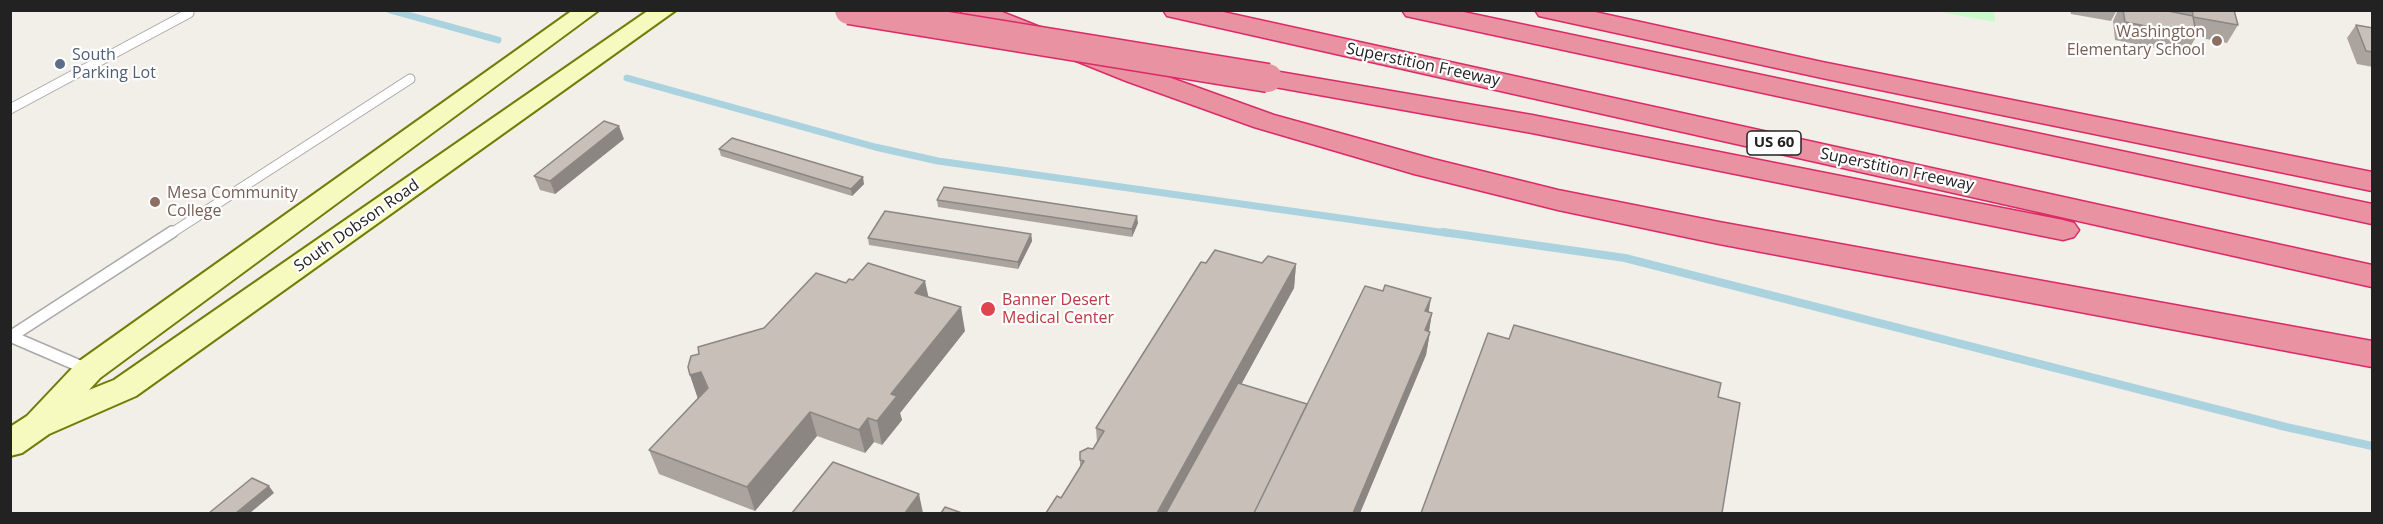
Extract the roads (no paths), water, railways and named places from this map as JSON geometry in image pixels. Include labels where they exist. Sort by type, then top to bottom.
[{"type":"highway","points":[[849,10],[1268,78],[1542,127],[2082,233],[2373,295]]},
{"type":"highway","points":[[973,10],[1136,75],[1264,121],[1425,167],[1525,192],[1719,232],[2373,354]]},
{"type":"highway","name":"Superstition Freeway","points":[[1176,10],[2373,276]]},
{"type":"highway","points":[[1415,10],[2373,214]]},
{"type":"highway","points":[[1548,10],[1821,70],[2373,182]]},
{"type":"main road","name":"South Dobson Road","points":[[38,425],[89,370],[588,10]]},
{"type":"main road","name":"South Dobson Road","points":[[10,444],[38,425],[125,388],[666,10]]},
{"type":"lane","points":[[10,109],[189,13]]},
{"type":"lane","points":[[11,337],[410,79]]},
{"type":"lane","points":[[11,337],[89,370]]},
{"type":"waterway","points":[[390,10],[498,40]]},
{"type":"waterway","points":[[627,78],[875,147],[938,161],[1453,234]]},
{"type":"waterway","points":[[1443,232],[1625,258],[2286,427],[2372,446]]},
{"type":"place","name":"Washington Elementary School","points":[[2217,41]]},
{"type":"place","name":"South Parking Lot","points":[[60,64]]},
{"type":"place","name":"Mesa Community College","points":[[155,202]]},
{"type":"place","name":"Banner Desert Medical Center","points":[[988,309]]}]
